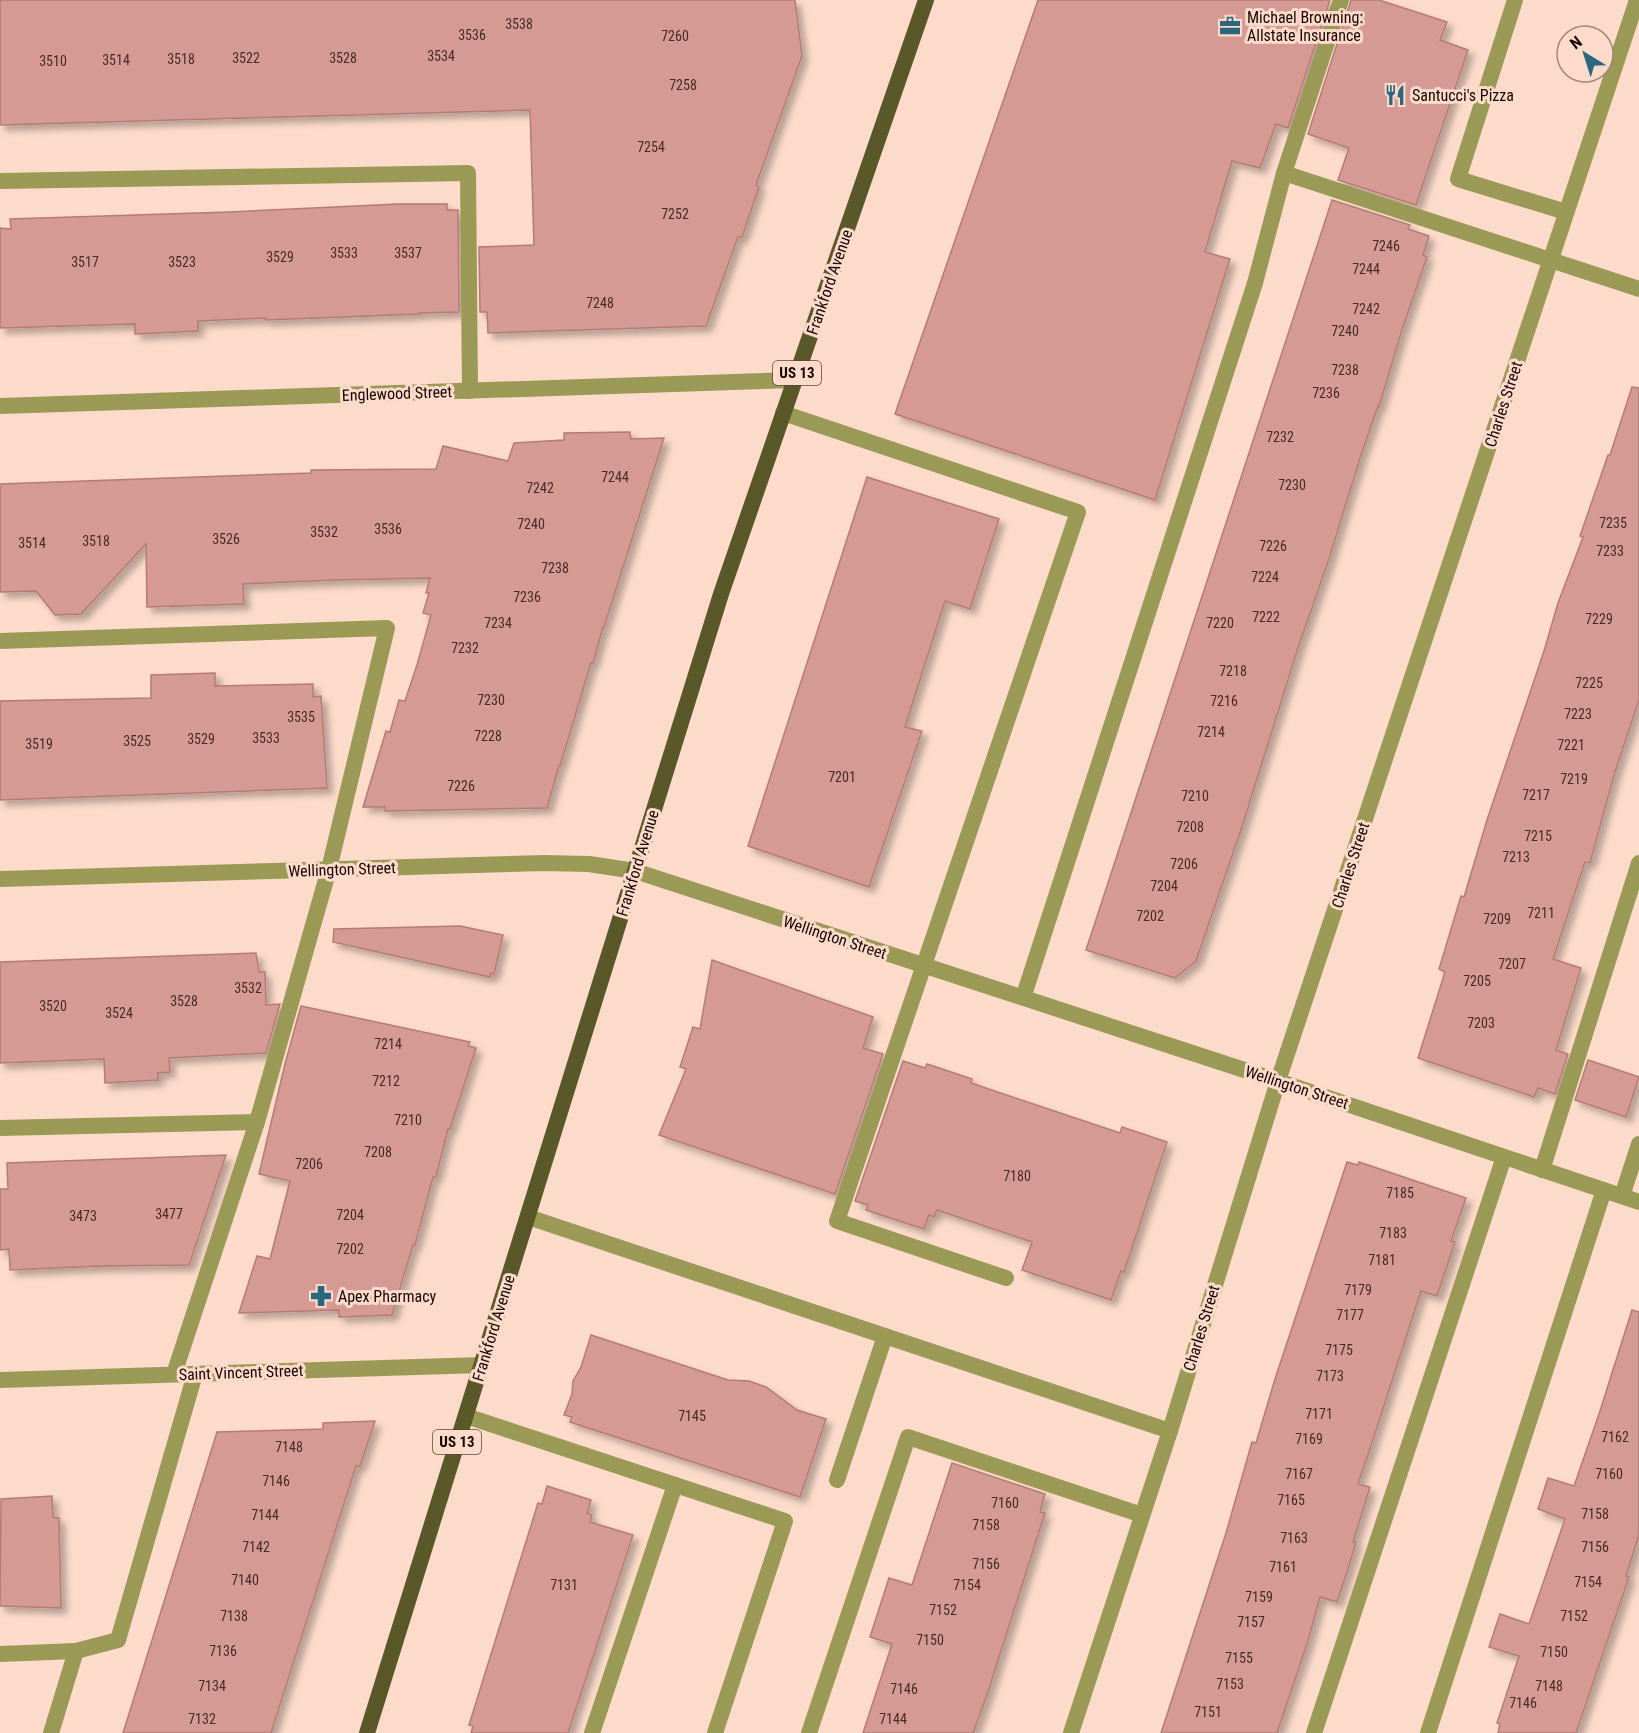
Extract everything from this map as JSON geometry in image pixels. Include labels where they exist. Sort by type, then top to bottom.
[{"type":"main road","name":"Frankford Avenue","points":[[367,1733],[721,594],[926,0]]},
{"type":"street","points":[[1023,998],[1255,283],[1284,173],[1341,0]]},
{"type":"street","points":[[1515,0],[1458,179],[1566,212]]},
{"type":"street","name":"Charles Street","points":[[1071,1733],[1170,1431],[1278,1081],[1637,0]]},
{"type":"street","points":[[0,181],[468,173],[470,391]]},
{"type":"street","points":[[1284,173],[1639,290]]},
{"type":"street","name":"Englewood Street","points":[[0,406],[795,380]]},
{"type":"street","points":[[783,412],[1078,512],[837,1221],[1006,1278]]},
{"type":"street","points":[[0,641],[387,628],[329,869],[257,1122],[174,1374]]},
{"type":"street","name":"Wellington Street","points":[[0,879],[544,863],[589,864],[635,872],[1278,1081],[1639,1202]]},
{"type":"street","points":[[1542,1170],[1639,863]]},
{"type":"street","points":[[0,1128],[257,1122]]},
{"type":"street","points":[[1622,1196],[1639,1144]]},
{"type":"street","points":[[1314,1733],[1504,1157]]},
{"type":"street","points":[[1428,1733],[1604,1190]]},
{"type":"street","points":[[528,1216],[1170,1431]]},
{"type":"street","points":[[837,1480],[885,1336]]},
{"type":"street","name":"Saint Vincent Street","points":[[0,1380],[481,1365]]},
{"type":"street","points":[[0,1654],[76,1651],[118,1640],[195,1374]]},
{"type":"street","points":[[466,1416],[786,1521],[715,1733]]},
{"type":"street","points":[[808,1733],[908,1437],[1142,1515]]},
{"type":"street","points":[[592,1733],[675,1485]]},
{"type":"street","points":[[51,1733],[76,1651]]},
{"type":"building","points":[[0,0],[795,0],[802,56],[756,185],[759,187],[742,237],[738,237],[706,326],[488,333],[487,312],[480,312],[479,247],[534,245],[530,110],[0,125]]},
{"type":"building","points":[[1038,0],[1330,0],[1288,128],[1276,124],[1260,168],[1232,161],[1205,252],[1230,259],[1155,500],[895,414]]},
{"type":"building","name":"Santucci's Pizza","points":[[1351,0],[1379,0],[1447,22],[1440,40],[1468,50],[1416,205],[1338,180],[1349,148],[1308,134]]},
{"type":"building","points":[[1332,200],[1410,225],[1408,229],[1429,236],[1423,255],[1427,257],[1298,648],[1242,827],[1196,961],[1175,978],[1086,950]]},
{"type":"building","points":[[447,204],[447,210],[458,210],[459,312],[198,321],[198,331],[135,334],[135,324],[0,328],[0,228],[11,229],[10,219]]},
{"type":"building","points":[[1632,387],[1639,388],[1639,700],[1614,775],[1590,863],[1585,862],[1553,959],[1581,968],[1556,1050],[1568,1054],[1555,1094],[1538,1088],[1534,1097],[1418,1058],[1445,972],[1439,969],[1461,896],[1464,897],[1558,603],[1583,537],[1580,536]]},
{"type":"building","points":[[630,432],[631,439],[664,438],[547,808],[385,811],[385,807],[363,807],[386,731],[390,732],[399,700],[405,701],[417,665],[431,615],[423,613],[429,593],[426,593],[430,578],[243,584],[244,604],[147,607],[146,544],[81,614],[55,615],[36,591],[0,592],[0,484],[311,473],[311,470],[436,469],[443,446],[508,461],[514,443],[564,440],[564,433]]},
{"type":"building","points":[[867,477],[999,519],[970,609],[945,601],[905,727],[922,731],[869,887],[748,846]]},
{"type":"building","points":[[215,673],[215,686],[313,684],[313,697],[321,696],[327,788],[0,800],[0,701],[151,698],[151,675]]},
{"type":"building","points":[[460,926],[503,935],[494,974],[491,973],[490,977],[333,942],[334,929]]},
{"type":"building","points":[[256,953],[259,972],[265,972],[266,1005],[280,1004],[266,1053],[169,1058],[170,1072],[158,1073],[158,1080],[105,1083],[104,1059],[0,1063],[0,962]]},
{"type":"building","points":[[712,960],[873,1017],[863,1048],[883,1054],[835,1194],[659,1135],[686,1069],[680,1067],[693,1027],[700,1029]]},
{"type":"building","points":[[301,1006],[470,1042],[468,1046],[476,1048],[450,1129],[448,1129],[436,1177],[433,1177],[415,1245],[413,1245],[392,1315],[339,1317],[339,1310],[239,1313],[257,1256],[270,1259],[290,1181],[259,1174]]},
{"type":"building","points":[[1588,1060],[1639,1077],[1626,1117],[1575,1100]]},
{"type":"building","points":[[903,1061],[925,1068],[927,1064],[972,1079],[971,1083],[1120,1133],[1122,1127],[1167,1142],[1124,1272],[1121,1271],[1111,1300],[1022,1270],[1032,1242],[937,1210],[934,1217],[929,1215],[924,1229],[866,1210],[868,1205],[855,1201]]},
{"type":"building","points":[[226,1155],[189,1265],[10,1270],[9,1249],[0,1250],[0,1189],[8,1189],[7,1163]]},
{"type":"building","points":[[1347,1162],[1358,1165],[1359,1162],[1466,1198],[1451,1241],[1455,1242],[1437,1296],[1421,1291],[1358,1484],[1370,1487],[1353,1542],[1356,1542],[1347,1572],[1337,1602],[1320,1597],[1308,1641],[1277,1733],[1161,1733],[1226,1533],[1252,1442],[1256,1443]]},
{"type":"building","points":[[1632,1310],[1639,1312],[1639,1535],[1626,1576],[1629,1577],[1576,1733],[1498,1733],[1500,1724],[1497,1723],[1519,1656],[1489,1647],[1500,1614],[1529,1624],[1565,1519],[1538,1509],[1548,1478],[1574,1486]]},
{"type":"building","points":[[591,1335],[728,1380],[749,1381],[766,1387],[797,1410],[826,1419],[800,1497],[570,1422],[572,1417],[564,1415],[572,1394],[573,1381],[581,1367]]},
{"type":"building","points":[[375,1421],[360,1466],[356,1466],[271,1733],[123,1733],[217,1432],[323,1429],[323,1423]]},
{"type":"building","points":[[952,1463],[1045,1494],[1040,1512],[1045,1513],[988,1692],[973,1733],[863,1733],[892,1644],[870,1637],[889,1578],[912,1585]]},
{"type":"building","points":[[547,1486],[591,1500],[587,1513],[592,1515],[590,1522],[633,1535],[568,1733],[471,1733],[473,1726],[469,1725],[538,1503],[542,1504]]},
{"type":"building","points":[[52,1496],[53,1517],[59,1518],[61,1608],[0,1606],[1,1499]]},
{"type":"place","name":"Michael Browning: Allstate Insurance","points":[[1230,26]]},
{"type":"place","name":"Santucci's Pizza","points":[[1395,95]]},
{"type":"place","name":"Apex Pharmacy","points":[[321,1296]]}]
